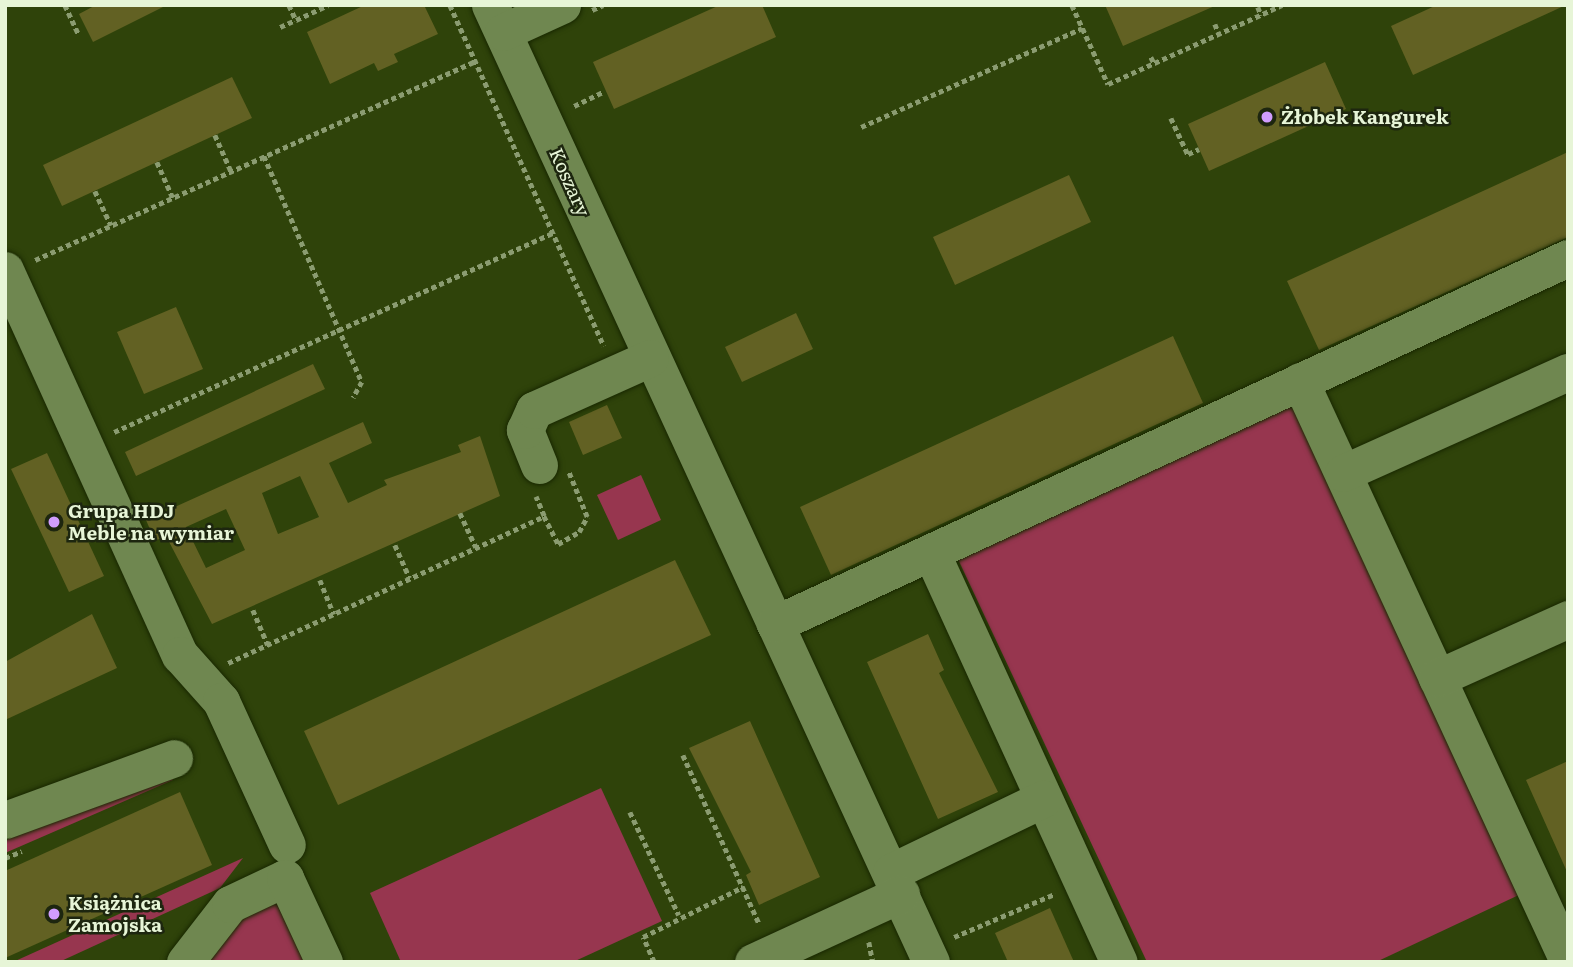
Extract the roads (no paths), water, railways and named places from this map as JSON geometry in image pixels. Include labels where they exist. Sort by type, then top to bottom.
[{"type":"street","points":[[497,18],[562,5]]},
{"type":"street","name":"Koszary","points":[[497,18],[650,358],[928,955]]},
{"type":"street","points":[[775,624],[1568,258]]},
{"type":"street","points":[[6,271],[195,677],[221,701],[287,845]]},
{"type":"street","points":[[544,469],[525,430],[534,410],[650,358]]},
{"type":"street","points":[[1343,473],[1568,372]]},
{"type":"street","points":[[1300,381],[1437,678],[1554,897],[1568,961]]},
{"type":"street","points":[[931,552],[1119,962]]},
{"type":"street","points":[[1437,678],[1568,619]]},
{"type":"street","points":[[5,820],[174,758]]},
{"type":"street","points":[[763,957],[1044,799]]},
{"type":"street","points":[[185,962],[230,904],[285,877],[324,962]]},
{"type":"place","name":"Żłobek Kangurek","points":[[1267,117]]},
{"type":"place","name":"Grupa HDJ Meble na wymiar","points":[[54,522]]},
{"type":"place","name":"Książnica Zamojska","points":[[54,914]]}]
